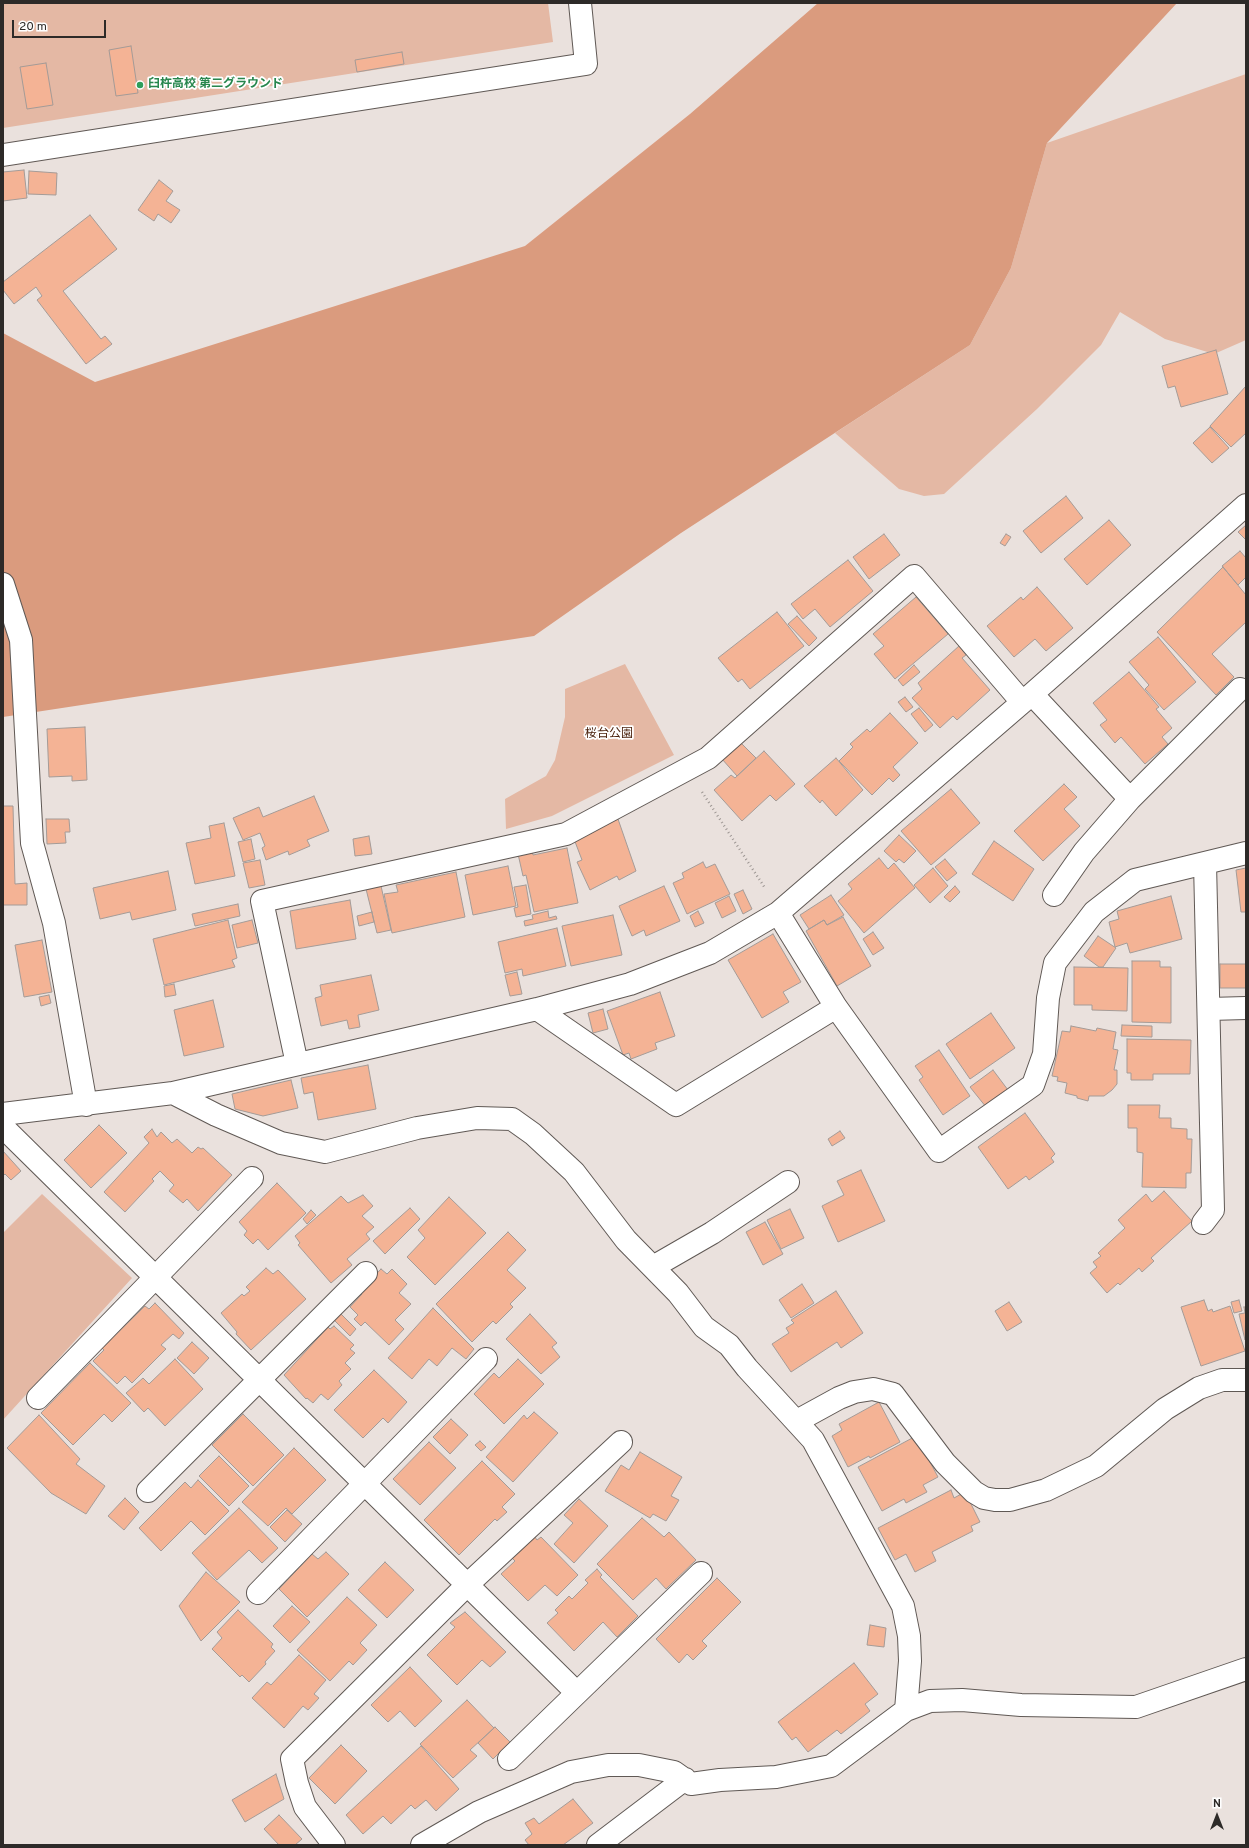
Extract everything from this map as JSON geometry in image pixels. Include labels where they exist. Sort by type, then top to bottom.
[{"type":"street","points":[[3,155],[586,64],[580,3]]},
{"type":"street","points":[[3,1114],[86,1105],[173,1093],[537,1009],[630,984],[710,953],[779,912],[1027,698],[1246,505]]},
{"type":"street","points":[[297,1064],[262,901],[566,834],[708,758],[914,576],[1027,698],[1130,799]]},
{"type":"street","points":[[3,584],[21,640],[32,843],[54,923],[86,1105]]},
{"type":"street","points":[[1054,895],[1084,852],[1130,799],[1240,689]]},
{"type":"street","points":[[779,912],[836,1007],[939,1151],[1033,1085],[1044,1054],[1048,998],[1055,963],[1094,912],[1135,880],[1246,853]]},
{"type":"street","points":[[1203,1223],[1213,1210],[1205,863]]},
{"type":"street","points":[[537,1009],[676,1105],[836,1007]]},
{"type":"street","points":[[1209,1009],[1246,1008]]},
{"type":"street","points":[[173,1093],[216,1115],[281,1144],[325,1152],[417,1128],[477,1118],[512,1119],[533,1134],[574,1172],[626,1240],[678,1293],[704,1327],[729,1345],[747,1368],[813,1440],[902,1606],[909,1636],[910,1661],[906,1710]]},
{"type":"street","points":[[3,1127],[576,1692]]},
{"type":"street","points":[[38,1398],[252,1178]]},
{"type":"street","points":[[653,1267],[712,1233],[788,1182]]},
{"type":"street","points":[[148,1491],[366,1273]]},
{"type":"street","points":[[258,1593],[486,1359]]},
{"type":"street","points":[[797,1421],[839,1398],[854,1392],[872,1389],[893,1394],[945,1463],[974,1492],[984,1498],[1010,1500],[1046,1490],[1096,1466],[1165,1409],[1199,1388],[1222,1380],[1246,1380]]},
{"type":"street","points":[[334,1845],[305,1807],[297,1783],[292,1759],[467,1585],[621,1442]]},
{"type":"street","points":[[509,1758],[576,1692],[702,1573]]},
{"type":"street","points":[[422,1845],[479,1812],[571,1772],[608,1765],[639,1765],[674,1772],[691,1784],[720,1780],[776,1777],[831,1766],[906,1710],[930,1701],[962,1700],[1021,1705],[1136,1707],[1246,1670]]},
{"type":"street","points":[[598,1845],[685,1780]]},
{"type":"path","points":[[688,769],[779,912]]},
{"type":"green space","name":"臼杵高校 第二グラウンド","points":[[3,3],[548,3],[553,42],[3,128]]},
{"type":"green space","points":[[1246,74],[1246,340],[1214,354],[1165,339],[1120,312],[1101,345],[1037,409],[944,494],[924,496],[899,489],[835,433],[970,345],[1011,268],[1047,143]]},
{"type":"green space","name":"桜台公園","points":[[625,664],[674,755],[552,816],[506,829],[505,799],[546,776],[555,760],[565,717],[565,689]]},
{"type":"green space","points":[[42,1194],[132,1278],[3,1420],[3,1233]]},
{"type":"shaded area","points":[[818,3],[1177,3],[1047,143],[1011,268],[970,345],[681,533],[534,636],[3,717],[3,333],[95,382],[525,246],[690,114]]},
{"type":"building","points":[[131,46],[138,93],[116,96],[109,50]]},
{"type":"building","points":[[402,52],[404,64],[357,72],[355,60]]},
{"type":"building","points":[[46,63],[53,105],[27,109],[20,67]]},
{"type":"building","points":[[24,170],[27,198],[3,201],[3,172]]},
{"type":"building","points":[[29,171],[57,173],[56,195],[28,194]]},
{"type":"building","points":[[159,180],[173,191],[166,201],[180,210],[171,223],[158,214],[154,221],[138,210]]},
{"type":"building","points":[[90,215],[117,249],[63,291],[101,339],[105,336],[112,344],[86,364],[37,300],[42,296],[36,287],[14,304],[3,290],[3,282]]},
{"type":"building","points":[[1216,350],[1228,394],[1181,407],[1175,386],[1168,388],[1162,366]]},
{"type":"building","points":[[1246,386],[1246,433],[1231,447],[1210,426]]},
{"type":"building","points":[[1210,427],[1229,448],[1212,463],[1193,443]]},
{"type":"building","points":[[1066,496],[1083,518],[1041,553],[1023,531]]},
{"type":"building","points":[[1109,520],[1131,545],[1087,585],[1064,559]]},
{"type":"building","points":[[1246,525],[1246,540],[1238,532]]},
{"type":"building","points":[[884,534],[900,555],[869,579],[853,557]]},
{"type":"building","points":[[1006,534],[1011,537],[1005,546],[1000,543]]},
{"type":"building","points":[[1240,551],[1246,558],[1246,577],[1238,585],[1222,566]]},
{"type":"building","points":[[848,560],[873,591],[830,627],[815,609],[803,619],[791,604]]},
{"type":"building","points":[[1223,567],[1246,595],[1246,622],[1212,654],[1234,677],[1216,695],[1157,632]]},
{"type":"building","points":[[1037,587],[1073,628],[1046,651],[1035,639],[1014,657],[987,626],[1021,597],[1023,600]]},
{"type":"building","points":[[916,597],[948,634],[895,679],[874,654],[884,646],[873,634]]},
{"type":"building","points":[[777,612],[804,646],[750,689],[742,679],[738,682],[718,658]]},
{"type":"building","points":[[797,616],[817,638],[809,646],[788,624]]},
{"type":"building","points":[[1158,637],[1196,682],[1164,710],[1145,689],[1149,685],[1129,662]]},
{"type":"building","points":[[959,646],[966,655],[962,658],[990,690],[957,720],[953,716],[940,728],[912,698],[922,689],[918,683]]},
{"type":"building","points":[[914,665],[920,672],[903,686],[898,680]]},
{"type":"building","points":[[1129,672],[1159,707],[1156,709],[1172,728],[1162,737],[1168,744],[1145,764],[1121,737],[1115,743],[1100,725],[1107,720],[1093,703]]},
{"type":"building","points":[[905,697],[913,707],[906,712],[898,702]]},
{"type":"building","points":[[919,708],[933,725],[925,732],[911,714]]},
{"type":"building","points":[[890,713],[918,743],[893,767],[900,775],[893,782],[889,778],[872,795],[839,761],[853,747],[850,744],[867,729],[870,732]]},
{"type":"building","points":[[85,727],[87,780],[72,781],[72,776],[49,777],[47,729]]},
{"type":"building","points":[[741,743],[756,758],[737,776],[722,759]]},
{"type":"building","points":[[764,751],[795,784],[776,801],[770,795],[742,821],[714,790],[731,775],[735,778]]},
{"type":"building","points":[[836,758],[863,790],[836,816],[822,800],[820,803],[804,786]]},
{"type":"building","points":[[1064,784],[1077,797],[1064,809],[1080,826],[1043,861],[1014,831]]},
{"type":"building","points":[[951,789],[980,823],[931,865],[901,831]]},
{"type":"building","points":[[314,796],[329,831],[307,840],[310,846],[289,855],[288,851],[266,860],[262,848],[265,846],[260,833],[243,840],[233,818],[259,807],[263,817]]},
{"type":"building","points":[[3,806],[13,806],[15,884],[27,883],[27,905],[3,905]]},
{"type":"building","points":[[46,819],[69,819],[70,832],[65,832],[66,843],[47,844]]},
{"type":"building","points":[[618,819],[636,871],[619,880],[617,876],[590,890],[577,862],[582,860],[574,839]]},
{"type":"building","points":[[224,823],[235,876],[195,884],[186,843],[211,838],[209,826]]},
{"type":"building","points":[[899,835],[916,851],[904,863],[899,859],[896,862],[884,851]]},
{"type":"building","points":[[369,836],[372,854],[355,856],[353,839]]},
{"type":"building","points":[[251,839],[255,859],[243,862],[238,842]]},
{"type":"building","points":[[994,841],[1034,869],[1013,901],[972,874]]},
{"type":"building","points":[[567,848],[578,903],[534,912],[526,875],[523,876],[518,854],[532,851],[533,855]]},
{"type":"building","points":[[879,858],[888,869],[894,863],[915,888],[864,933],[838,901],[852,889],[848,884]]},
{"type":"building","points":[[945,859],[957,873],[947,881],[935,867]]},
{"type":"building","points":[[260,860],[265,885],[249,888],[243,863]]},
{"type":"building","points":[[703,862],[706,868],[715,864],[730,894],[687,914],[673,883],[684,878],[682,873]]},
{"type":"building","points":[[508,866],[516,906],[473,915],[465,875]]},
{"type":"building","points":[[933,868],[948,886],[930,903],[914,885]]},
{"type":"building","points":[[1246,868],[1246,912],[1241,912],[1236,870]]},
{"type":"building","points":[[168,871],[176,910],[132,920],[130,912],[100,919],[93,888]]},
{"type":"building","points":[[456,872],[465,917],[392,933],[384,894],[398,892],[396,885]]},
{"type":"building","points":[[526,885],[531,914],[516,917],[514,908],[518,907],[514,887]]},
{"type":"building","points":[[381,886],[391,930],[377,933],[366,889]]},
{"type":"building","points":[[664,886],[680,921],[646,936],[644,930],[632,936],[619,906]]},
{"type":"building","points":[[955,886],[960,892],[950,902],[944,897]]},
{"type":"building","points":[[743,890],[752,909],[743,914],[734,894]]},
{"type":"building","points":[[831,895],[844,915],[827,925],[824,920],[809,929],[800,915]]},
{"type":"building","points":[[729,896],[736,911],[722,918],[715,903]]},
{"type":"building","points":[[1171,896],[1182,939],[1130,953],[1127,943],[1115,947],[1109,922],[1119,919],[1117,911]]},
{"type":"building","points":[[350,900],[356,939],[296,949],[290,911]]},
{"type":"building","points":[[238,904],[240,916],[195,926],[192,914]]},
{"type":"building","points":[[548,911],[549,918],[556,916],[557,919],[525,926],[524,921],[533,919],[532,915]]},
{"type":"building","points":[[698,911],[704,923],[695,927],[690,916]]},
{"type":"building","points":[[372,912],[374,922],[359,926],[357,916]]},
{"type":"building","points":[[613,915],[622,955],[571,966],[562,926]]},
{"type":"building","points":[[843,917],[871,966],[837,986],[806,931],[824,920],[827,925]]},
{"type":"building","points":[[228,920],[237,958],[232,960],[235,967],[164,985],[153,939]]},
{"type":"building","points":[[252,920],[258,943],[237,948],[232,925]]},
{"type":"building","points":[[557,928],[566,966],[523,976],[522,969],[505,973],[498,942]]},
{"type":"building","points":[[873,932],[884,948],[873,955],[863,939]]},
{"type":"building","points":[[773,934],[801,982],[783,992],[789,1002],[762,1018],[728,960]]},
{"type":"building","points":[[1098,936],[1116,948],[1103,967],[1099,967],[1084,956]]},
{"type":"building","points":[[42,940],[52,992],[24,997],[15,945]]},
{"type":"building","points":[[1132,961],[1160,961],[1160,967],[1171,967],[1171,1023],[1132,1022]]},
{"type":"building","points":[[1220,964],[1246,964],[1246,988],[1220,988]]},
{"type":"building","points":[[1074,967],[1128,968],[1127,1011],[1092,1010],[1092,1005],[1074,1005]]},
{"type":"building","points":[[517,972],[522,994],[510,996],[505,975]]},
{"type":"building","points":[[371,975],[379,1010],[358,1015],[360,1027],[349,1029],[347,1020],[321,1026],[315,998],[322,996],[320,985]]},
{"type":"building","points":[[174,984],[176,995],[165,997],[164,986]]},
{"type":"building","points":[[660,992],[675,1036],[655,1043],[657,1049],[631,1059],[629,1053],[623,1055],[607,1011]]},
{"type":"building","points":[[49,995],[51,1003],[41,1006],[39,997]]},
{"type":"building","points":[[213,1000],[224,1047],[184,1056],[174,1010]]},
{"type":"building","points":[[603,1009],[608,1029],[593,1033],[588,1013]]},
{"type":"building","points":[[991,1013],[1015,1048],[970,1079],[946,1044]]},
{"type":"building","points":[[1122,1025],[1152,1026],[1152,1037],[1121,1036]]},
{"type":"building","points":[[1071,1026],[1096,1031],[1097,1028],[1116,1032],[1113,1049],[1118,1050],[1114,1070],[1117,1070],[1117,1084],[1104,1096],[1089,1096],[1088,1101],[1077,1098],[1077,1096],[1065,1093],[1067,1083],[1057,1081],[1058,1077],[1052,1076],[1062,1031],[1070,1032]]},
{"type":"building","points":[[1127,1039],[1191,1040],[1190,1074],[1153,1074],[1153,1080],[1131,1080],[1131,1073],[1127,1073]]},
{"type":"building","points":[[939,1050],[970,1096],[943,1115],[919,1080],[923,1077],[915,1066]]},
{"type":"building","points":[[368,1065],[376,1109],[318,1120],[313,1092],[304,1094],[301,1078]]},
{"type":"building","points":[[993,1070],[1008,1090],[986,1107],[970,1087]]},
{"type":"building","points":[[291,1080],[298,1108],[263,1116],[235,1109],[232,1094]]},
{"type":"building","points":[[1128,1105],[1160,1105],[1159,1118],[1171,1118],[1171,1128],[1187,1129],[1187,1139],[1192,1139],[1191,1173],[1186,1173],[1186,1188],[1142,1187],[1143,1153],[1137,1152],[1137,1128],[1128,1128]]},
{"type":"building","points":[[1025,1113],[1055,1154],[1051,1158],[1054,1162],[1029,1180],[1026,1176],[1008,1189],[978,1147]]},
{"type":"building","points":[[99,1125],[127,1153],[91,1188],[64,1160]]},
{"type":"building","points":[[152,1129],[157,1137],[161,1132],[172,1143],[177,1139],[192,1153],[198,1147],[201,1149],[203,1148],[232,1175],[198,1211],[187,1199],[183,1203],[169,1191],[174,1185],[160,1171],[152,1179],[154,1181],[125,1212],[104,1192],[149,1143],[144,1137]]},
{"type":"building","points":[[840,1131],[845,1138],[832,1146],[828,1139]]},
{"type":"building","points":[[3,1151],[21,1171],[11,1180],[5,1174],[3,1176]]},
{"type":"building","points":[[861,1170],[885,1221],[838,1242],[822,1206],[844,1195],[837,1181]]},
{"type":"building","points":[[277,1183],[306,1213],[268,1250],[258,1239],[253,1244],[244,1235],[247,1231],[239,1222]]},
{"type":"building","points":[[1164,1191],[1192,1221],[1151,1258],[1154,1261],[1142,1272],[1139,1268],[1120,1285],[1118,1283],[1107,1293],[1090,1273],[1097,1267],[1093,1262],[1101,1256],[1098,1253],[1125,1228],[1118,1220],[1146,1194],[1152,1202]]},
{"type":"building","points":[[363,1195],[373,1206],[362,1216],[374,1227],[366,1234],[370,1239],[347,1259],[352,1265],[331,1283],[298,1245],[300,1243],[295,1236],[341,1196],[348,1203]]},
{"type":"building","points":[[449,1197],[486,1233],[435,1285],[407,1257],[425,1238],[418,1230]]},
{"type":"building","points":[[410,1208],[420,1219],[385,1254],[373,1241]]},
{"type":"building","points":[[790,1209],[804,1238],[781,1249],[767,1220]]},
{"type":"building","points":[[311,1210],[316,1215],[307,1224],[303,1219]]},
{"type":"building","points":[[765,1222],[783,1254],[763,1265],[746,1232]]},
{"type":"building","points":[[508,1232],[526,1250],[507,1270],[526,1288],[510,1304],[513,1307],[496,1324],[493,1321],[472,1342],[436,1304]]},
{"type":"building","points":[[266,1268],[273,1274],[278,1270],[306,1299],[251,1350],[236,1334],[237,1332],[221,1313],[242,1294],[244,1296],[250,1291],[246,1287]]},
{"type":"building","points":[[381,1269],[387,1274],[392,1269],[407,1284],[399,1293],[411,1304],[395,1320],[404,1329],[389,1345],[365,1322],[361,1326],[354,1319],[358,1315],[350,1307],[362,1294],[359,1292]]},
{"type":"building","points":[[802,1284],[814,1303],[791,1318],[779,1300]]},
{"type":"building","points":[[836,1291],[863,1333],[841,1348],[837,1342],[791,1372],[772,1344],[789,1333],[786,1328],[794,1323],[791,1320]]},
{"type":"building","points":[[1204,1300],[1208,1311],[1212,1309],[1213,1312],[1230,1306],[1245,1351],[1201,1366],[1181,1307]]},
{"type":"building","points":[[1239,1300],[1242,1311],[1234,1313],[1231,1302]]},
{"type":"building","points":[[1009,1302],[1022,1322],[1007,1331],[995,1311]]},
{"type":"building","points":[[155,1303],[184,1333],[179,1339],[173,1334],[161,1345],[166,1349],[132,1383],[125,1376],[117,1384],[93,1361],[104,1350],[102,1348],[145,1306],[149,1309]]},
{"type":"building","points":[[1244,1307],[1246,1307],[1245,1340],[1239,1314],[1245,1313]]},
{"type":"building","points":[[433,1308],[474,1349],[466,1359],[452,1348],[437,1366],[429,1359],[412,1379],[388,1358]]},
{"type":"building","points":[[340,1313],[356,1329],[350,1336],[333,1319]]},
{"type":"building","points":[[530,1314],[557,1343],[552,1347],[560,1357],[541,1374],[506,1339]]},
{"type":"building","points":[[334,1326],[354,1345],[350,1349],[355,1353],[345,1363],[351,1369],[339,1381],[342,1385],[328,1400],[321,1394],[313,1403],[307,1398],[306,1399],[284,1375],[328,1327],[330,1329]]},
{"type":"building","points":[[192,1342],[209,1358],[194,1374],[177,1358]]},
{"type":"building","points":[[175,1359],[203,1389],[165,1426],[148,1408],[144,1412],[126,1393],[143,1378],[149,1384]]},
{"type":"building","points":[[518,1359],[544,1384],[504,1424],[474,1394],[494,1373],[499,1378]]},
{"type":"building","points":[[90,1363],[131,1403],[112,1422],[104,1414],[73,1445],[41,1413]]},
{"type":"building","points":[[374,1370],[407,1402],[388,1423],[383,1418],[363,1438],[334,1410]]},
{"type":"building","points":[[879,1402],[900,1442],[870,1458],[869,1456],[848,1467],[832,1436],[842,1430],[839,1424]]},
{"type":"building","points":[[534,1412],[558,1433],[513,1482],[486,1457],[524,1415],[527,1419]]},
{"type":"building","points":[[243,1414],[284,1455],[253,1486],[212,1445]]},
{"type":"building","points":[[39,1415],[80,1459],[76,1464],[105,1486],[86,1514],[51,1493],[7,1448]]},
{"type":"building","points":[[451,1419],[468,1435],[450,1454],[433,1437]]},
{"type":"building","points":[[916,1436],[938,1477],[923,1485],[927,1492],[906,1503],[904,1499],[882,1511],[858,1467]]},
{"type":"building","points":[[480,1441],[486,1447],[481,1451],[475,1445]]},
{"type":"building","points":[[429,1442],[456,1468],[420,1505],[393,1479]]},
{"type":"building","points":[[294,1448],[326,1480],[292,1514],[286,1508],[268,1526],[242,1502]]},
{"type":"building","points":[[640,1452],[682,1477],[671,1496],[679,1500],[666,1521],[653,1514],[650,1518],[605,1491],[621,1465],[629,1470]]},
{"type":"building","points":[[219,1456],[249,1486],[229,1506],[199,1476]]},
{"type":"building","points":[[482,1461],[515,1494],[502,1507],[507,1512],[497,1521],[495,1519],[459,1555],[424,1520]]},
{"type":"building","points":[[198,1480],[229,1511],[205,1535],[191,1521],[161,1551],[139,1528],[185,1482],[191,1488]]},
{"type":"building","points":[[951,1490],[954,1498],[965,1492],[980,1522],[971,1526],[973,1531],[932,1552],[936,1561],[915,1572],[906,1554],[895,1560],[878,1528]]},
{"type":"building","points":[[125,1498],[139,1512],[124,1530],[108,1516]]},
{"type":"building","points":[[579,1499],[608,1526],[574,1563],[554,1544],[573,1523],[564,1515]]},
{"type":"building","points":[[239,1508],[278,1548],[262,1563],[249,1550],[217,1580],[192,1553]]},
{"type":"building","points":[[287,1510],[302,1524],[285,1542],[270,1527]]},
{"type":"building","points":[[642,1518],[664,1537],[669,1532],[696,1560],[666,1589],[656,1578],[633,1600],[597,1564]]},
{"type":"building","points":[[534,1536],[537,1540],[541,1537],[578,1575],[557,1596],[545,1585],[528,1601],[501,1574],[515,1561],[512,1558]]},
{"type":"building","points":[[326,1552],[349,1574],[307,1617],[279,1589],[312,1554],[318,1559]]},
{"type":"building","points":[[385,1562],[414,1590],[387,1618],[358,1590]]},
{"type":"building","points":[[597,1569],[602,1575],[600,1577],[638,1616],[617,1637],[603,1622],[574,1651],[547,1623],[558,1613],[555,1610],[569,1596],[572,1599],[588,1583],[585,1580]]},
{"type":"building","points":[[206,1572],[240,1602],[201,1641],[179,1606]]},
{"type":"building","points":[[717,1578],[741,1602],[702,1641],[707,1646],[693,1660],[687,1654],[679,1663],[656,1639]]},
{"type":"building","points":[[347,1597],[377,1625],[360,1643],[367,1650],[353,1665],[349,1661],[330,1681],[297,1650]]},
{"type":"building","points":[[292,1606],[310,1622],[290,1643],[273,1626]]},
{"type":"building","points":[[238,1610],[273,1644],[271,1647],[275,1651],[265,1662],[266,1664],[249,1682],[242,1675],[240,1677],[212,1649],[222,1638],[217,1632]]},
{"type":"building","points":[[465,1612],[506,1652],[490,1667],[482,1660],[457,1685],[427,1655],[455,1627],[450,1623]]},
{"type":"building","points":[[870,1625],[886,1628],[884,1647],[867,1645]]},
{"type":"building","points":[[299,1655],[326,1680],[314,1694],[319,1698],[308,1710],[303,1706],[284,1728],[252,1698],[267,1682],[271,1685]]},
{"type":"building","points":[[854,1663],[878,1694],[865,1704],[870,1711],[841,1734],[837,1730],[808,1752],[796,1737],[792,1740],[778,1722]]},
{"type":"building","points":[[410,1667],[442,1701],[415,1727],[400,1711],[388,1722],[371,1705]]},
{"type":"building","points":[[467,1700],[494,1728],[470,1750],[477,1756],[453,1778],[420,1744]]},
{"type":"building","points":[[495,1727],[510,1742],[493,1759],[478,1743]]},
{"type":"building","points":[[341,1745],[367,1771],[335,1804],[309,1778]]},
{"type":"building","points":[[421,1746],[459,1789],[436,1811],[426,1800],[415,1809],[411,1805],[391,1824],[383,1816],[363,1834],[346,1815]]},
{"type":"building","points":[[276,1774],[284,1799],[245,1822],[232,1800]]},
{"type":"building","points":[[573,1799],[593,1823],[563,1845],[529,1845],[525,1840],[532,1834],[525,1823],[534,1818],[539,1824]]},
{"type":"building","points":[[279,1815],[302,1839],[295,1845],[279,1845],[264,1829]]},
{"type":"place","name":"臼杵高校 第二グラウンド","points":[[140,85]]}]
